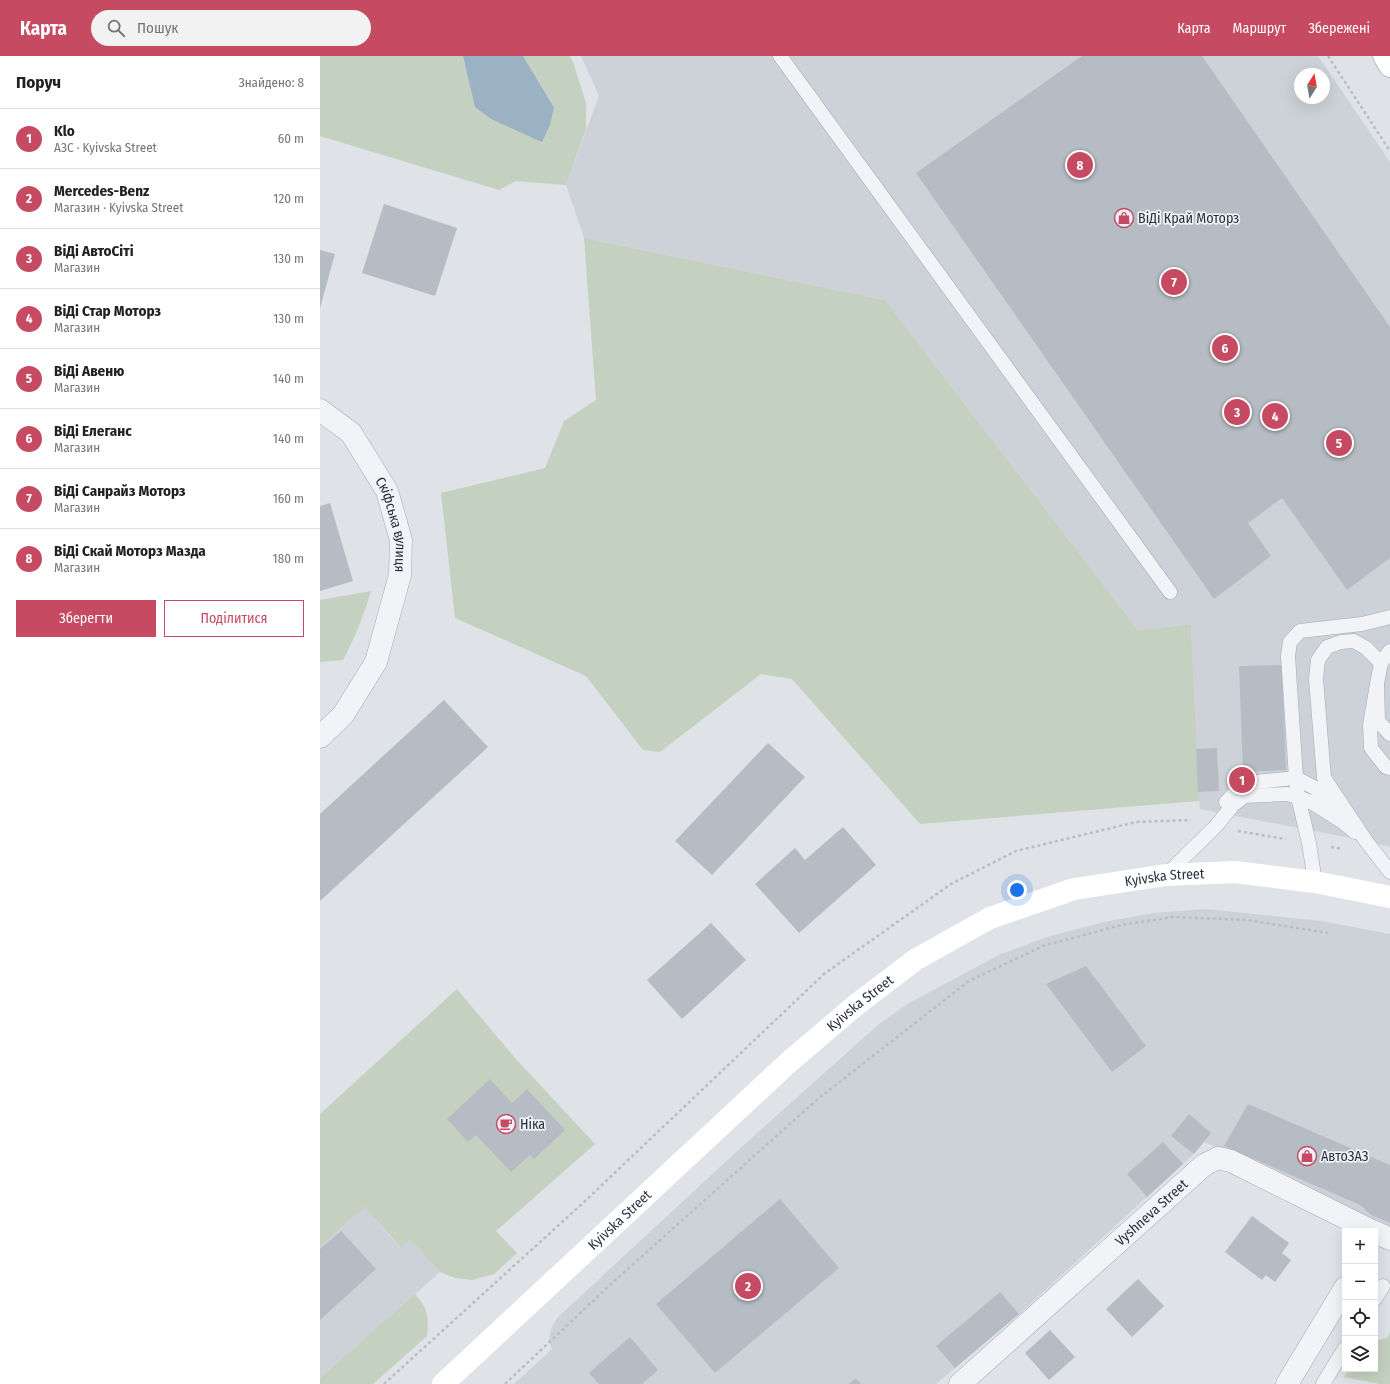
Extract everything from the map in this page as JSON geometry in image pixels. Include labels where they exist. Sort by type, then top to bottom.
[{"type":"main road","points":[[1384,56],[1390,66]]},
{"type":"main road","name":"Kyivska Street","points":[[443,1384],[789,1062],[856,1005],[915,960],[990,918],[1074,889],[1166,874],[1235,872],[1315,882],[1390,897]]},
{"type":"street","name":"Скіфська вулиця","points":[[320,410],[351,433],[355,439],[386,491],[401,540],[400,575],[376,662],[344,715],[320,737]]},
{"type":"street","name":"Vyshneva Street","points":[[960,1384],[1204,1165],[1218,1158],[1231,1162],[1364,1228]]},
{"type":"street","points":[[1287,1384],[1342,1293]]},
{"type":"lane","points":[[780,56],[1170,592]]},
{"type":"lane","points":[[1315,882],[1309,843],[1298,797],[1296,778],[1288,656],[1290,642],[1300,631],[1362,624],[1390,617]]},
{"type":"lane","points":[[1381,663],[1366,648],[1354,641],[1341,642],[1327,647],[1318,660],[1316,678],[1324,778],[1366,841],[1390,872]]},
{"type":"lane","points":[[1390,651],[1381,663],[1370,725],[1371,748],[1386,767],[1390,768]]},
{"type":"lane","points":[[1377,684],[1378,721],[1390,734]]},
{"type":"lane","points":[[1216,826],[1226,800],[1245,783],[1296,778],[1315,788],[1343,822]]},
{"type":"lane","points":[[1166,874],[1216,826],[1233,805],[1245,796],[1287,794],[1298,797],[1313,803],[1343,822],[1366,841]]},
{"type":"lane","points":[[1378,1294],[1383,1286]]},
{"type":"lane","points":[[1323,1384],[1342,1353]]},
{"type":"path","points":[[1328,56],[1390,152]]},
{"type":"path","points":[[1216,826],[1341,849]]},
{"type":"path","points":[[505,1384],[611,1284],[819,1098],[969,981],[1043,946],[1120,925],[1174,916],[1248,920],[1328,932]]},
{"type":"shaded area","points":[[581,56],[1318,56],[1326,68],[1294,68],[1294,104],[1330,104],[1330,74],[1390,162],[1390,847],[1200,809],[1191,624],[1138,630],[885,300],[584,238],[566,185],[599,96]]},
{"type":"shaded area","points":[[1205,909],[1322,921],[1390,934],[1390,1228],[1204,1142],[1194,1154],[1019,1314],[936,1384],[514,1384],[552,1349],[549,1339],[551,1329],[557,1318],[735,1153],[879,1024],[909,1003],[1001,954],[1047,937],[1104,922],[1154,913]]},
{"type":"shaded area","points":[[365,1207],[400,1248],[410,1240],[440,1272],[320,1378],[320,1247]]},
{"type":"green space","points":[[320,56],[463,56],[465,65],[554,106],[523,56],[570,56],[586,103],[586,129],[566,185],[516,181],[499,190],[320,136]]},
{"type":"green space","points":[[584,238],[885,300],[1138,630],[1191,624],[1199,801],[920,824],[792,679],[761,674],[660,752],[643,750],[586,676],[455,618],[441,493],[545,468],[564,421],[596,400]]},
{"type":"green space","points":[[371,591],[359,626],[343,660],[320,662],[320,600]]},
{"type":"green space","points":[[457,989],[514,1057],[595,1144],[496,1231],[517,1253],[494,1274],[472,1280],[455,1278],[440,1272],[410,1240],[401,1248],[365,1207],[320,1247],[320,1114]]},
{"type":"green space","points":[[415,1294],[423,1304],[427,1313],[427,1336],[373,1384],[320,1384],[320,1378]]},
{"type":"green space","points":[[1390,1333],[1390,1384],[1379,1384],[1344,1377],[1347,1372],[1378,1372],[1378,1340],[1387,1338]]},
{"type":"water","points":[[463,56],[523,56],[554,107],[550,125],[542,142],[491,119],[475,107]]},
{"type":"building","points":[[1082,56],[1202,56],[1390,327],[1390,558],[1347,590],[1282,498],[1248,523],[1271,556],[1214,599],[916,173]]},
{"type":"building","points":[[384,204],[457,228],[435,296],[362,273]]},
{"type":"building","points":[[320,250],[335,254],[320,308]]},
{"type":"building","points":[[330,503],[353,581],[320,591],[320,506]]},
{"type":"building","points":[[1282,665],[1286,770],[1243,772],[1239,666]]},
{"type":"building","points":[[444,700],[488,747],[320,901],[320,814]]},
{"type":"building","points":[[768,743],[805,777],[712,875],[675,841]]},
{"type":"building","points":[[1217,748],[1219,791],[1198,792],[1196,749]]},
{"type":"building","points":[[843,827],[876,865],[799,933],[755,884],[795,848],[805,860]]},
{"type":"building","points":[[711,923],[746,960],[682,1019],[647,980]]},
{"type":"building","points":[[1086,966],[1146,1046],[1112,1072],[1046,984]]},
{"type":"building","name":"Ніка","points":[[490,1079],[512,1103],[527,1089],[565,1130],[534,1159],[530,1155],[511,1172],[476,1135],[468,1142],[447,1119]]},
{"type":"building","name":"АвтоЗАЗ","points":[[1248,1104],[1390,1165],[1390,1223],[1371,1215],[1360,1205],[1224,1146]]},
{"type":"building","points":[[1189,1114],[1211,1133],[1194,1154],[1171,1136]]},
{"type":"building","points":[[1163,1142],[1183,1164],[1147,1197],[1127,1174]]},
{"type":"building","points":[[780,1199],[839,1268],[715,1373],[656,1304]]},
{"type":"building","points":[[1252,1216],[1289,1243],[1282,1253],[1291,1260],[1275,1282],[1266,1275],[1262,1280],[1225,1252]]},
{"type":"building","points":[[341,1231],[376,1269],[320,1320],[320,1249]]},
{"type":"building","points":[[1138,1279],[1164,1306],[1132,1337],[1106,1309]]},
{"type":"building","points":[[1000,1292],[1019,1314],[955,1368],[936,1346]]},
{"type":"building","points":[[1050,1330],[1075,1357],[1049,1380],[1025,1353]]},
{"type":"building","points":[[630,1337],[658,1370],[642,1384],[599,1384],[589,1373]]},
{"type":"building","points":[[856,1378],[861,1384],[849,1384]]},
{"type":"place","name":"ВіДі Скай Моторз Мазда","points":[[1080,165]]},
{"type":"place","name":"ВіДі Край Моторз","points":[[1124,218]]},
{"type":"place","name":"ВіДі Санрайз Моторз","points":[[1174,282]]},
{"type":"place","name":"ВіДі Елеганс","points":[[1225,348]]},
{"type":"place","name":"ВіДі АвтоСіті","points":[[1237,412]]},
{"type":"place","name":"ВіДі Стар Моторз","points":[[1275,416]]},
{"type":"place","name":"ВіДі Авеню","points":[[1339,443]]},
{"type":"place","name":"Klo","points":[[1242,780]]},
{"type":"place","name":"Ніка","points":[[506,1124]]},
{"type":"place","name":"АвтоЗАЗ","points":[[1307,1156]]},
{"type":"place","name":"Mercedes-Benz","points":[[748,1286]]}]
